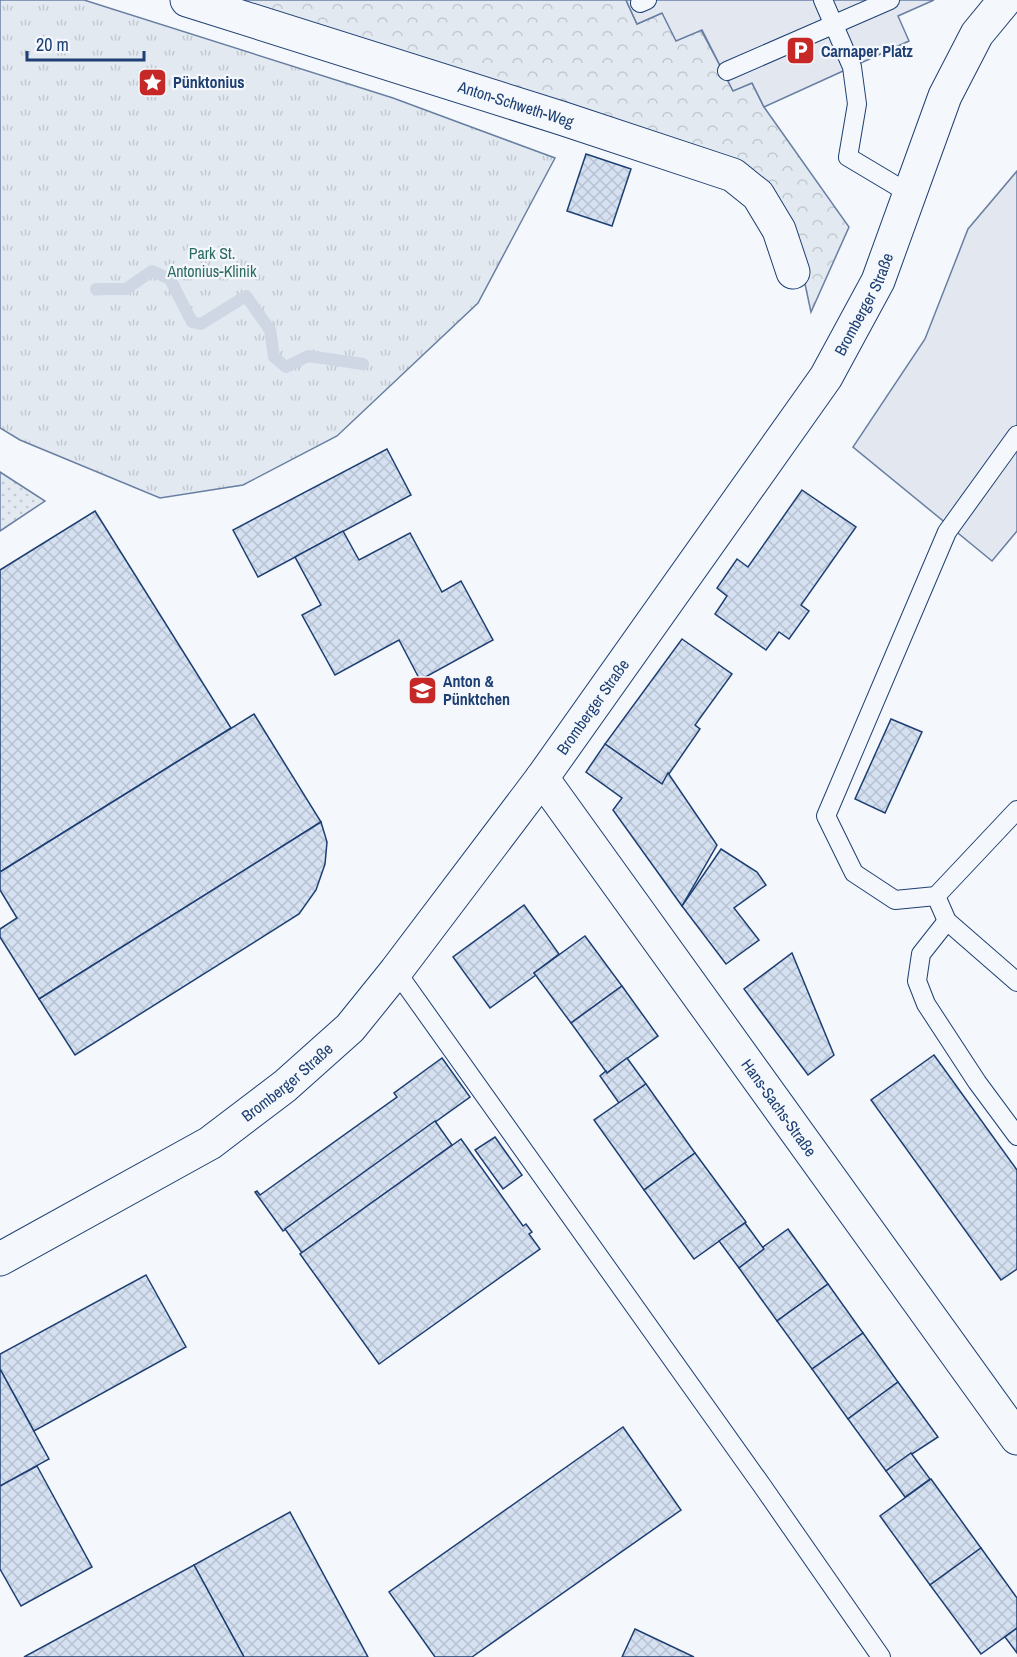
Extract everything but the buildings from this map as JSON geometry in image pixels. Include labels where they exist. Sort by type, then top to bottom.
[{"type":"street","name":"Anton-Schweth-Weg","points":[[187,0],[733,175],[758,195],[779,230],[793,272]]},
{"type":"street","name":"Bromberger Straße","points":[[0,1259],[210,1143],[285,1086],[350,1028],[396,971],[542,778],[826,377],[878,281],[945,96],[977,34],[1005,0]]},
{"type":"street","name":"Hans-Sachs-Straße","points":[[542,778],[1017,1438]]},
{"type":"lane","points":[[823,0],[852,67],[857,104],[848,157],[910,194]]},
{"type":"lane","points":[[727,71],[890,0]]},
{"type":"lane","points":[[1017,435],[947,532],[826,816],[854,873],[895,900],[936,896],[1017,810]]},
{"type":"lane","points":[[936,896],[947,921],[1017,982]]},
{"type":"lane","points":[[947,921],[921,954],[917,981],[926,1004],[977,1082],[1017,1136]]},
{"type":"lane","points":[[396,971],[881,1657]]},
{"type":"green space","name":"Park St. Antonius-Klinik","points":[[0,0],[84,0],[393,98],[555,158],[478,303],[337,436],[243,485],[160,498],[20,440],[0,428]]},
{"type":"green space","points":[[232,0],[626,0],[637,24],[662,13],[701,30],[733,90],[752,83],[764,107],[849,227],[811,312],[802,270],[767,188]]},
{"type":"green space","points":[[0,472],[45,501],[0,531]]},
{"type":"shaded area","name":"Carnaper Platz","points":[[626,0],[934,0],[898,16],[909,41],[764,107],[752,83],[733,91],[702,30],[676,41],[662,13],[637,24]]},
{"type":"shaded area","points":[[1017,171],[1017,531],[992,561],[853,447],[925,339],[968,229]]},
{"type":"waterway","points":[[96,289],[126,289],[152,271],[170,279],[192,322],[201,324],[246,296],[270,330],[274,357],[286,367],[308,356],[363,364]]},
{"type":"place","name":"Carnaper Platz","points":[[800,51]]},
{"type":"place","name":"Pünktonius","points":[[152,82]]},
{"type":"place","name":"Anton & Pünktchen","points":[[422,690]]}]
